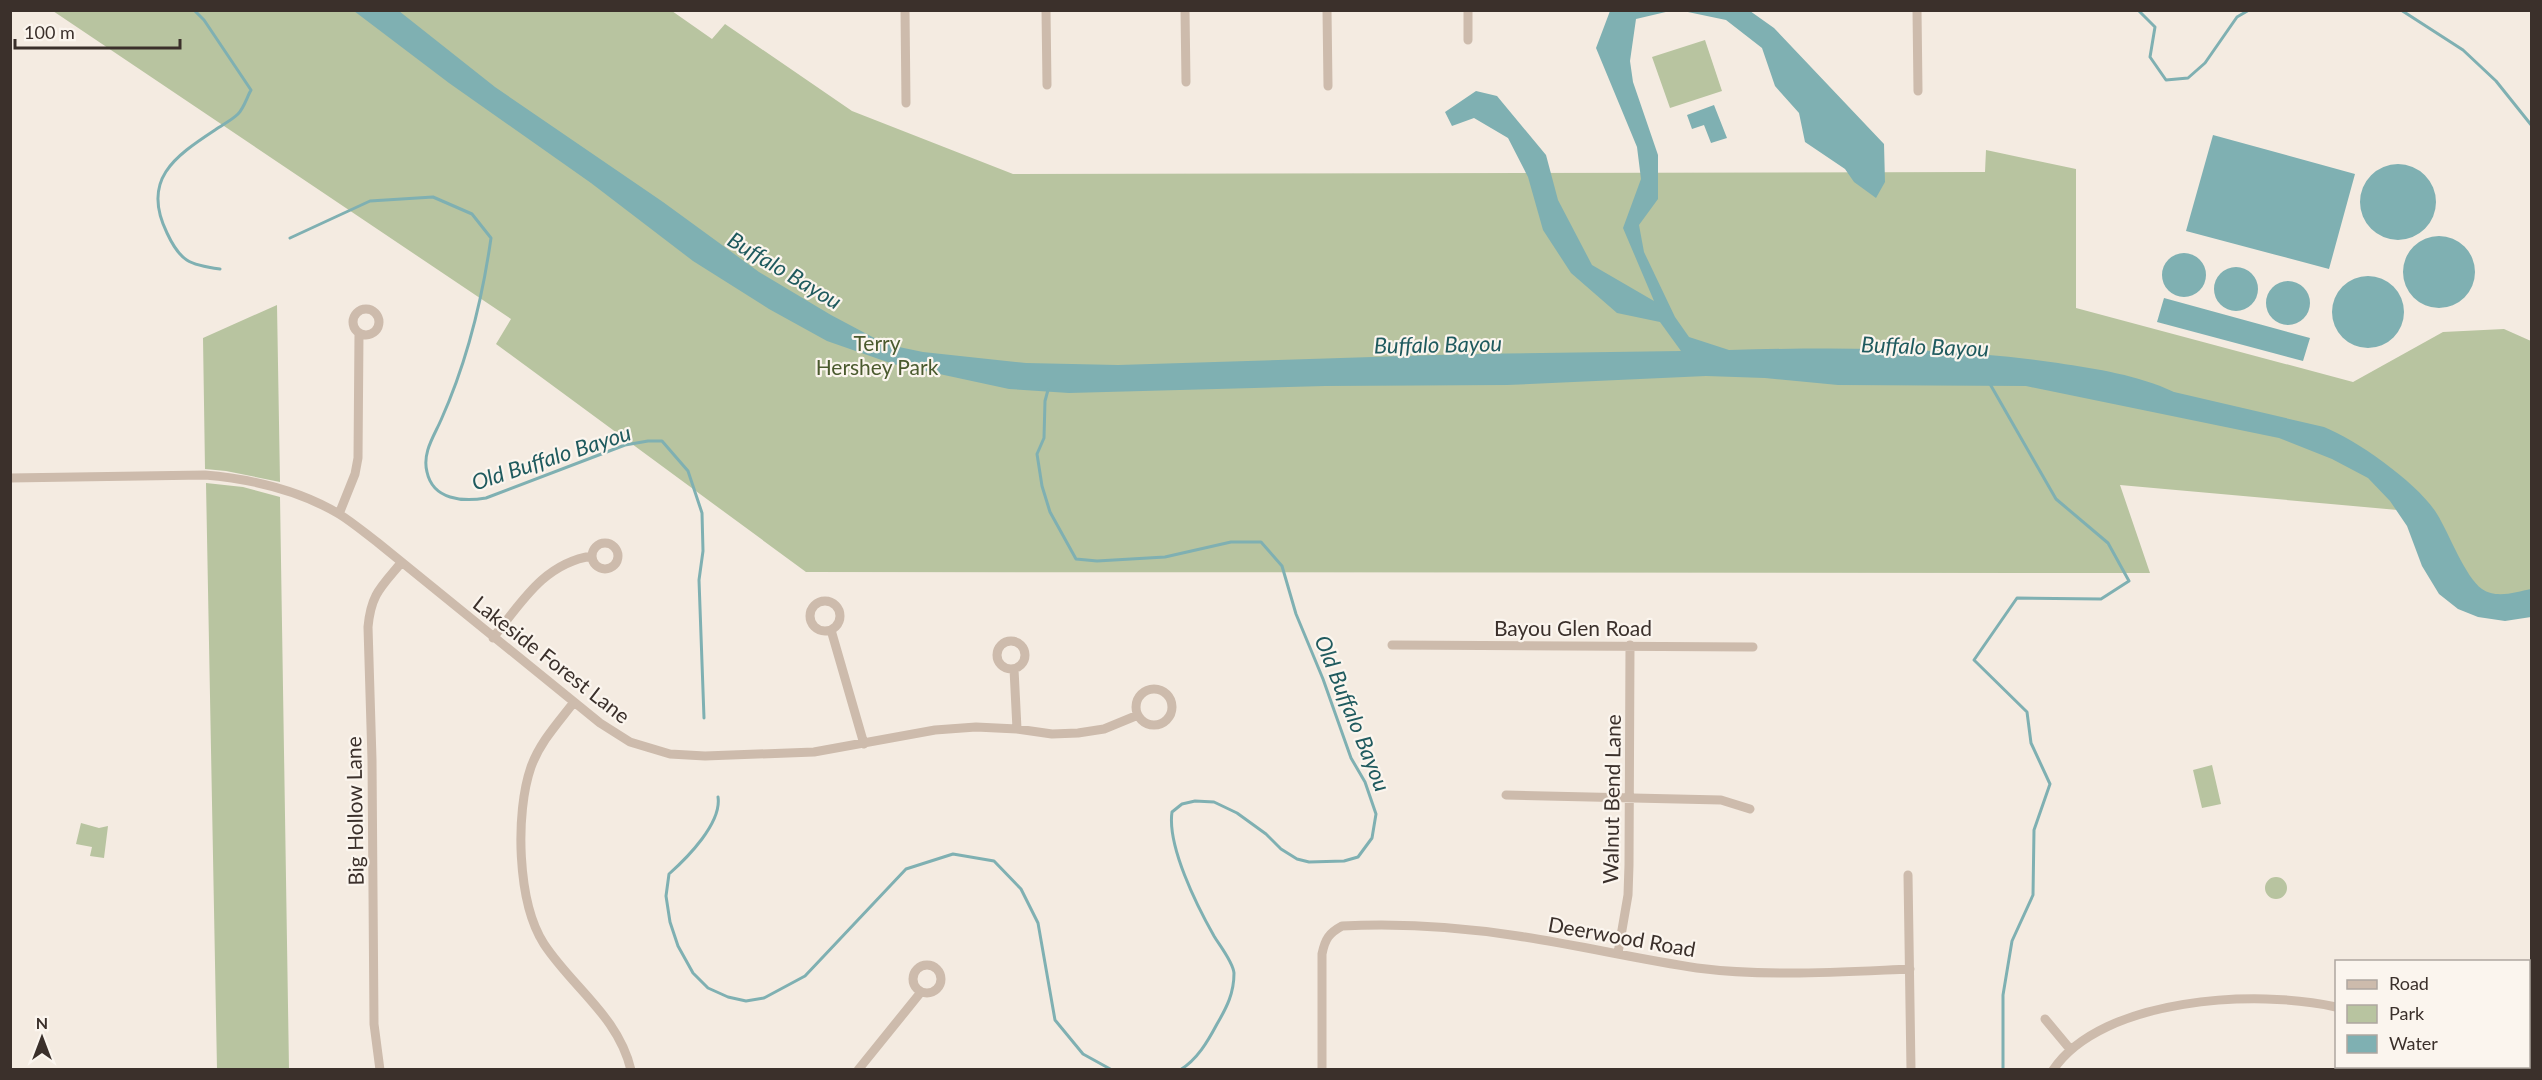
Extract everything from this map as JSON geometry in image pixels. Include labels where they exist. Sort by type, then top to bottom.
[{"type":"street","points":[[905,10],[906,103]]},
{"type":"street","points":[[1046,10],[1047,85]]},
{"type":"street","points":[[1185,10],[1186,82]]},
{"type":"street","points":[[1327,10],[1328,86]]},
{"type":"street","points":[[1468,10],[1468,40]]},
{"type":"street","points":[[1917,10],[1918,91]]},
{"type":"street","points":[[339,514],[355,474],[358,458],[359,333]]},
{"type":"street","name":"Lakeside Forest Lane","points":[[10,478],[205,476],[234,478],[278,488],[339,514],[574,702],[630,742],[670,754],[705,756],[814,752],[935,730],[976,727],[1052,734],[1078,733],[1104,729],[1138,715]]},
{"type":"street","points":[[493,638],[536,584],[558,566],[592,556]]},
{"type":"street","name":"Big Hollow Lane","points":[[380,1070],[374,1024],[372,760],[368,627],[370,607],[376,593],[401,563]]},
{"type":"street","points":[[831,630],[864,744]]},
{"type":"street","name":"Bayou Glen Road","points":[[1392,645],[1754,647]]},
{"type":"street","name":"Walnut Bend Lane","points":[[1618,953],[1628,895],[1630,645]]},
{"type":"street","points":[[1014,669],[1017,729]]},
{"type":"street","points":[[1159,689],[1166,692],[1171,700],[1171,715],[1161,724],[1146,724],[1138,715],[1136,707],[1143,692],[1159,689]]},
{"type":"street","points":[[574,702],[545,739],[529,777],[522,817],[525,891],[534,926],[544,943],[621,1038],[631,1070]]},
{"type":"street","points":[[1506,795],[1720,800],[1750,809]]},
{"type":"street","points":[[1908,875],[1911,1070]]},
{"type":"street","name":"Deerwood Road","points":[[1322,1070],[1322,954],[1324,941],[1331,932],[1342,926],[1462,928],[1700,968],[1835,972],[1910,969]]},
{"type":"street","points":[[858,1070],[921,992]]},
{"type":"street","points":[[2053,1070],[2070,1049],[2082,1039],[2114,1024],[2144,1014],[2208,1001],[2275,999],[2335,1007]]},
{"type":"street","points":[[2045,1019],[2070,1049]]},
{"type":"green space","name":"Terry Hershey Park","points":[[53,11],[672,11],[712,39],[725,24],[852,111],[1013,174],[1985,172],[1986,150],[2076,169],[2076,308],[2353,382],[2443,332],[2504,329],[2531,341],[2531,604],[2484,604],[2420,512],[2120,485],[2150,573],[806,572],[496,344],[511,319]]},
{"type":"green space","points":[[1705,40],[1722,91],[1670,108],[1652,57]]},
{"type":"green space","points":[[277,305],[280,482],[205,469],[203,338]]},
{"type":"green space","points":[[206,483],[243,487],[280,497],[289,1069],[217,1069]]},
{"type":"green space","points":[[2212,765],[2221,804],[2202,808],[2193,770]]},
{"type":"green space","points":[[81,823],[99,828],[108,826],[104,858],[90,856],[92,847],[76,844]]},
{"type":"green space","points":[[2276,877],[2286,884],[2287,888],[2280,898],[2276,899],[2266,892],[2265,888],[2272,878]]},
{"type":"water","points":[[354,11],[399,11],[495,87],[663,202],[759,272],[878,340],[923,352],[1026,363],[1118,365],[1467,354],[1681,351],[1660,322],[1617,313],[1571,273],[1543,230],[1528,177],[1508,138],[1474,118],[1452,126],[1445,112],[1476,91],[1497,96],[1546,155],[1558,200],[1592,265],[1654,301],[1623,228],[1641,179],[1637,147],[1596,48],[1610,11],[1670,11],[1636,19],[1630,61],[1633,82],[1658,155],[1658,199],[1639,225],[1644,252],[1675,317],[1689,337],[1729,350],[1894,349],[1976,354],[2058,363],[2117,373],[2174,392],[2324,427],[2370,452],[2402,477],[2428,502],[2437,514],[2469,575],[2482,589],[2493,594],[2500,594],[2531,589],[2531,617],[2505,621],[2478,617],[2458,609],[2439,594],[2422,566],[2407,526],[2390,501],[2368,478],[2332,459],[2279,438],[2026,386],[1838,385],[1765,378],[1706,376],[1507,385],[1325,386],[1069,393],[1009,389],[893,364],[827,341],[769,309],[693,261],[591,183],[449,83]]},
{"type":"water","points":[[1683,11],[1750,11],[1774,28],[1884,144],[1885,182],[1876,198],[1854,182],[1845,169],[1805,142],[1799,113],[1775,86],[1762,48],[1726,20]]},
{"type":"water","points":[[1714,105],[1727,138],[1711,143],[1704,125],[1692,129],[1687,115]]},
{"type":"water","points":[[2213,135],[2355,174],[2329,269],[2186,231]]},
{"type":"water","points":[[2398,164],[2412,167],[2425,175],[2433,188],[2436,202],[2433,216],[2425,229],[2412,237],[2398,240],[2384,237],[2371,229],[2363,216],[2360,202],[2363,188],[2371,175],[2384,167]]},
{"type":"water","points":[[2432,236],[2446,236],[2465,246],[2475,265],[2475,279],[2465,298],[2446,308],[2432,308],[2413,298],[2403,279],[2403,265],[2413,246]]},
{"type":"water","points":[[2184,253],[2199,260],[2206,275],[2199,290],[2184,297],[2169,290],[2162,275],[2169,260]]},
{"type":"water","points":[[2236,267],[2251,274],[2258,289],[2251,304],[2236,311],[2221,304],[2214,289],[2221,274]]},
{"type":"water","points":[[2361,276],[2375,276],[2394,286],[2404,305],[2404,319],[2394,338],[2375,348],[2361,348],[2342,338],[2332,319],[2332,305],[2342,286]]},
{"type":"water","points":[[2288,281],[2303,288],[2310,303],[2303,318],[2288,325],[2273,318],[2266,303],[2273,288]]},
{"type":"water","points":[[2164,298],[2310,338],[2303,361],[2157,322]]},
{"type":"waterway","name":"Old Buffalo Bayou","points":[[194,10],[204,20],[251,90],[238,114],[175,160],[160,184],[158,198],[160,214],[167,233],[181,256],[200,266],[220,269]]},
{"type":"waterway","points":[[2138,10],[2155,27],[2150,57],[2166,80],[2188,78],[2205,63],[2237,17],[2249,10]]},
{"type":"waterway","points":[[2401,10],[2463,50],[2496,81],[2532,126]]},
{"type":"waterway","name":"Old Buffalo Bayou","points":[[290,238],[370,201],[433,197],[472,214],[491,238],[478,308],[466,354],[427,451],[426,465],[430,481],[442,494],[450,497],[468,500],[486,498],[625,445],[662,441],[688,471],[702,513],[703,551],[699,580],[704,718]]},
{"type":"waterway","points":[[1990,384],[2056,499],[2108,543],[2129,581],[2101,599],[2017,598],[1974,660],[2027,712],[2031,743],[2050,784],[2034,830],[2033,895],[2012,941],[2003,995],[2003,1070]]},
{"type":"waterway","name":"Old Buffalo Bayou","points":[[1048,390],[1045,401],[1044,438],[1037,454],[1042,486],[1050,512],[1076,559],[1097,561],[1165,557],[1231,542],[1261,542],[1282,566],[1296,614],[1323,679],[1351,758],[1365,782],[1376,814],[1372,838],[1358,857],[1344,861],[1309,862],[1297,859],[1281,849],[1266,834],[1237,813],[1214,802],[1195,801],[1182,804],[1172,812],[1174,842],[1185,876],[1214,936],[1229,959],[1234,973],[1231,993],[1221,1018],[1202,1050],[1180,1070]]},
{"type":"waterway","name":"Old Buffalo Bayou","points":[[718,797],[715,818],[709,829],[685,859],[669,874],[666,896],[670,922],[678,946],[693,973],[708,988],[728,997],[746,1001],[764,998],[805,976],[906,869],[953,854],[994,861],[1021,889],[1038,923],[1055,1020],[1083,1054],[1112,1070]]},
{"type":"water label","name":"Buffalo Bayou","points":[[785,270]]},
{"type":"water label","name":"Buffalo Bayou","points":[[1438,344]]},
{"type":"water label","name":"Buffalo Bayou","points":[[1925,346]]}]
